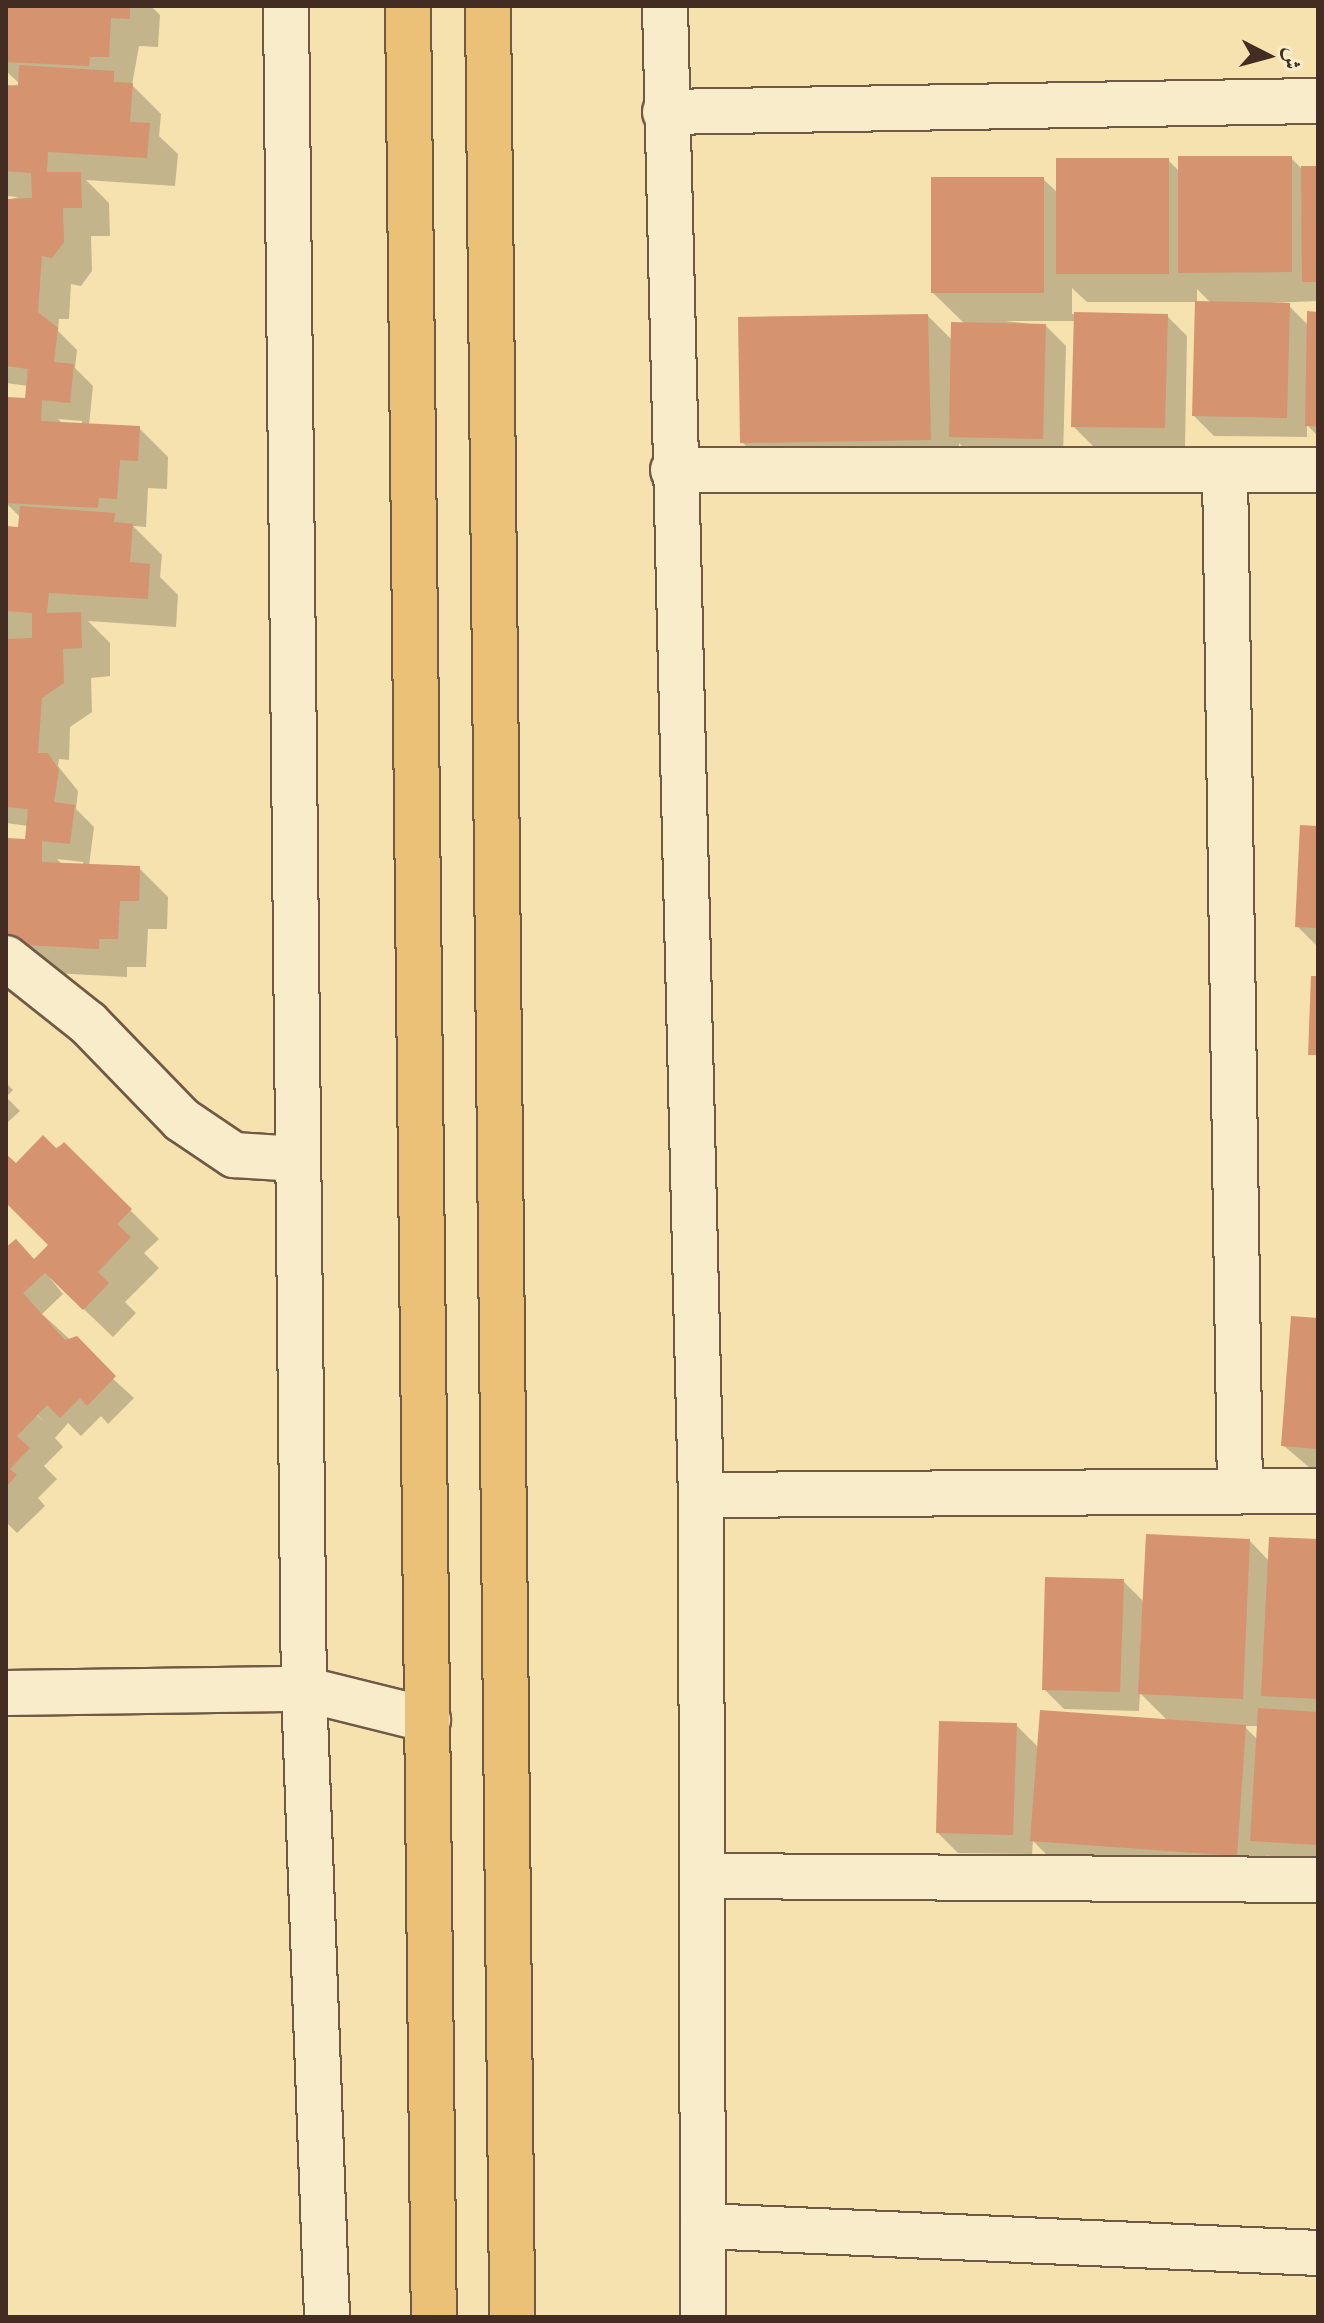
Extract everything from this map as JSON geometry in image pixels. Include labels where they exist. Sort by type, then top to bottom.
[{"type":"highway","points":[[408,6],[434,2317]]},
{"type":"highway","points":[[488,6],[512,2317]]},
{"type":"street","points":[[286,6],[304,1689],[327,2317]]},
{"type":"street","points":[[665,6],[673,470],[701,1495],[703,2317]]},
{"type":"street","points":[[665,112],[1318,101]]},
{"type":"street","points":[[673,470],[1318,470]]},
{"type":"street","points":[[1225,470],[1240,1491]]},
{"type":"street","points":[[6,958],[88,1023],[182,1120],[234,1155],[298,1159]]},
{"type":"street","points":[[701,1495],[1318,1491]]},
{"type":"street","points":[[6,1693],[304,1689],[428,1720]]},
{"type":"street","points":[[704,1876],[1318,1880]]},
{"type":"street","points":[[703,2226],[1318,2253]]},
{"type":"building","points":[[6,6],[130,6],[130,19],[111,18],[109,57],[90,57],[89,66],[6,62]]},
{"type":"building","points":[[19,65],[114,71],[114,82],[133,83],[130,122],[150,123],[147,158],[48,152],[47,172],[81,172],[82,208],[63,208],[64,242],[52,258],[42,256],[38,312],[58,328],[54,362],[74,364],[70,403],[42,400],[41,421],[140,426],[138,461],[120,460],[117,499],[99,498],[98,508],[6,503],[6,397],[25,398],[28,369],[6,366],[6,199],[32,198],[31,173],[6,171],[6,85],[18,86]]},
{"type":"building","points":[[1178,156],[1292,156],[1292,272],[1178,273]]},
{"type":"building","points":[[1056,158],[1169,158],[1169,274],[1056,274]]},
{"type":"building","points":[[1301,166],[1318,166],[1318,282],[1302,282]]},
{"type":"building","points":[[931,177],[1044,177],[1044,293],[931,293]]},
{"type":"building","points":[[1195,301],[1290,303],[1287,418],[1192,416]]},
{"type":"building","points":[[1307,311],[1318,312],[1318,426],[1305,426]]},
{"type":"building","points":[[1074,312],[1168,314],[1165,428],[1071,427]]},
{"type":"building","points":[[928,314],[931,440],[740,443],[738,317]]},
{"type":"building","points":[[951,322],[1046,324],[1043,439],[949,437]]},
{"type":"building","points":[[20,506],[115,513],[114,522],[133,524],[130,562],[150,564],[148,599],[49,593],[47,613],[81,612],[82,648],[63,649],[64,683],[42,698],[38,753],[48,753],[59,770],[54,802],[75,805],[70,844],[42,841],[42,862],[140,866],[139,901],[120,901],[118,939],[99,939],[99,949],[6,944],[6,838],[25,839],[28,809],[6,807],[6,639],[32,638],[32,613],[6,611],[6,526],[18,527]]},
{"type":"building","points":[[1300,825],[1318,826],[1318,928],[1295,927]]},
{"type":"building","points":[[1311,976],[1318,976],[1318,1055],[1308,1055]]},
{"type":"building","points":[[43,1135],[57,1149],[64,1142],[132,1209],[117,1224],[131,1237],[98,1272],[109,1283],[83,1310],[45,1273],[23,1293],[65,1340],[77,1336],[116,1376],[87,1406],[80,1398],[60,1418],[47,1405],[17,1436],[30,1448],[10,1469],[17,1475],[6,1487],[6,1247],[16,1239],[34,1259],[48,1245],[6,1203],[6,1154],[16,1163]]},
{"type":"building","points":[[1291,1316],[1318,1318],[1318,1449],[1281,1446]]},
{"type":"building","points":[[1146,1534],[1250,1539],[1243,1699],[1138,1694]]},
{"type":"building","points":[[1269,1537],[1318,1539],[1318,1699],[1261,1696]]},
{"type":"building","points":[[1045,1577],[1124,1579],[1120,1692],[1042,1690]]},
{"type":"building","points":[[1258,1708],[1318,1712],[1318,1845],[1250,1841]]},
{"type":"building","points":[[1040,1710],[1246,1725],[1237,1856],[1030,1841]]},
{"type":"building","points":[[939,1721],[1017,1723],[1013,1835],[936,1833]]}]
